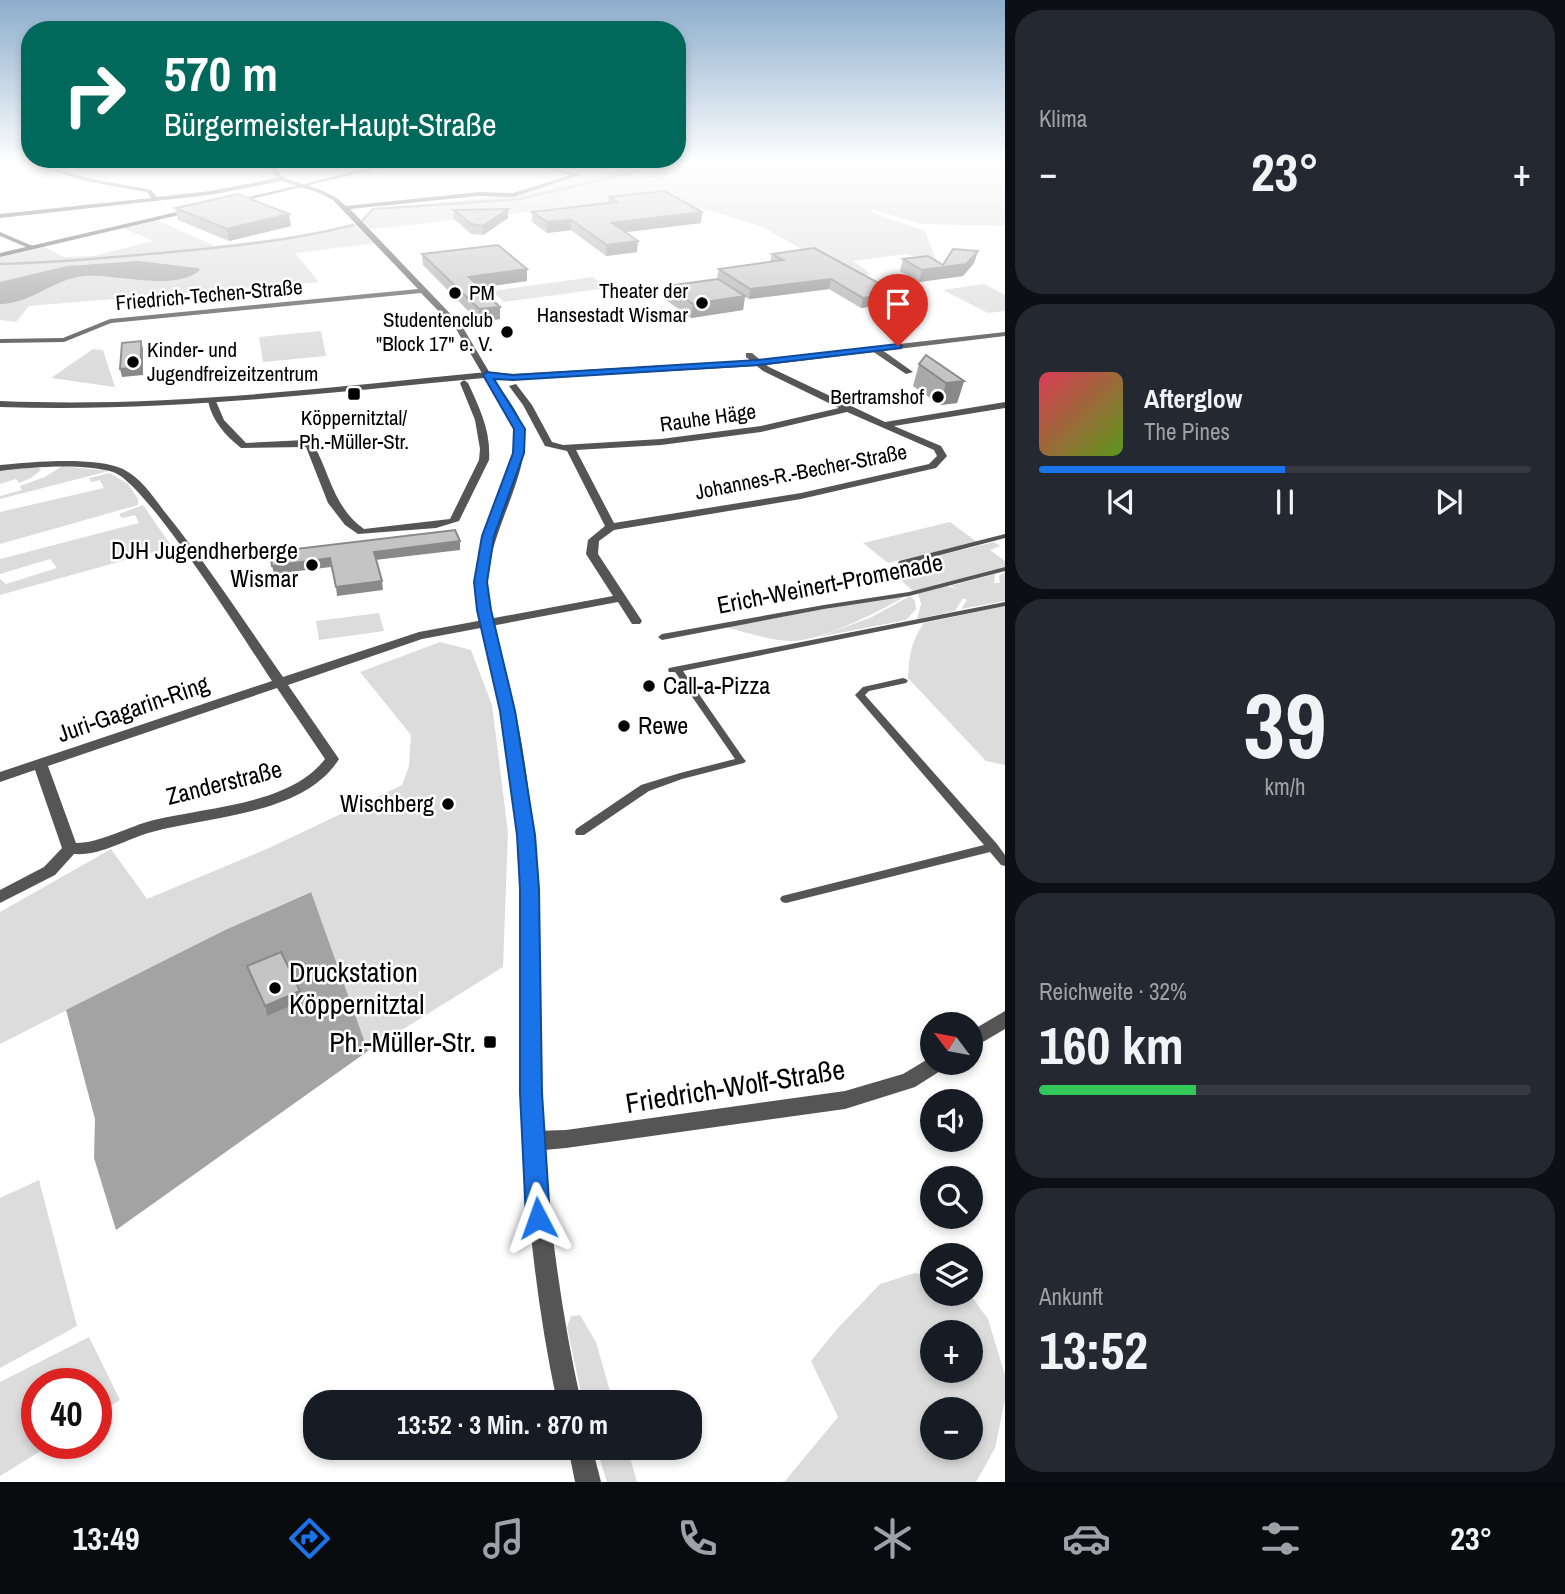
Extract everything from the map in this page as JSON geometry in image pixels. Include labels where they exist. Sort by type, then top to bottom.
[{"type":"street","points":[[0,234],[33,248]]},
{"type":"street","points":[[0,255],[92,234]]},
{"type":"street","points":[[369,234],[459,328],[519,429],[520,441],[514,471],[484,551],[481,582],[487,622],[508,711],[526,835],[529,889],[529,1034],[538,1218],[552,1333],[566,1390]]},
{"type":"street","name":"Friedrich-Techen-Straße","points":[[0,341],[64,340],[110,321],[425,290]]},
{"type":"street","points":[[754,359],[1005,327]]},
{"type":"street","points":[[0,404],[103,408],[212,401],[487,375],[508,369],[754,359],[1005,334]]},
{"type":"street","points":[[875,349],[909,372]]},
{"type":"street","name":"Johannes-R.-Becher-Straße","points":[[611,527],[801,496],[932,466],[942,456],[939,448],[848,409],[765,369],[754,359]]},
{"type":"street","points":[[212,401],[212,408],[229,432],[244,446],[310,445],[332,503],[357,530],[372,533],[445,524],[457,518],[484,460],[485,450],[482,423],[465,385]]},
{"type":"street","points":[[513,386],[527,405],[548,444],[570,448],[611,527],[594,540],[592,550],[596,562],[636,621]]},
{"type":"street","points":[[883,425],[1005,405]]},
{"type":"street","name":"Rauhe Häge","points":[[570,448],[661,442],[761,429],[848,409]]},
{"type":"street","points":[[0,468],[35,464],[93,466],[117,470],[133,479],[185,544],[211,586],[281,683]]},
{"type":"street","points":[[902,563],[1005,536]]},
{"type":"street","name":"Erich-Weinert-Promenade","points":[[662,638],[824,607],[909,594],[1005,569]]},
{"type":"street","points":[[487,622],[620,598]]},
{"type":"street","points":[[580,832],[645,788],[741,761],[674,669],[1005,604]]},
{"type":"street","name":"Juri-Gagarin-Ring","points":[[0,776],[419,636],[487,622]]},
{"type":"street","points":[[903,681],[866,689],[860,695],[1005,862]]},
{"type":"street","name":"Zanderstraße","points":[[70,848],[88,849],[159,823],[223,812],[305,785],[324,771],[332,759],[327,748],[281,683]]},
{"type":"street","points":[[0,897],[54,867],[66,857],[70,848],[40,764]]},
{"type":"street","points":[[786,899],[993,847]]},
{"type":"street","points":[[984,1033],[1005,1019]]},
{"type":"street","name":"Friedrich-Wolf-Straße","points":[[534,1141],[566,1139],[845,1100],[908,1081],[920,1073]]},
{"type":"street","points":[[583,1460],[588,1482]]},
{"type":"shaded area","points":[[137,234],[188,234],[215,246],[313,234],[370,234],[377,243],[295,253],[319,282],[29,306],[16,322],[0,320],[0,257],[44,247],[64,257],[93,256],[153,241]]},
{"type":"shaded area","points":[[775,234],[926,234],[936,260],[905,254],[853,261],[871,274],[850,277]]},
{"type":"shaded area","points":[[138,261],[200,270],[176,280],[161,281],[99,276],[75,277],[23,300],[0,304],[0,282],[67,266]]},
{"type":"shaded area","points":[[593,277],[607,288],[504,302],[492,291]]},
{"type":"shaded area","points":[[984,284],[1005,295],[1005,311],[988,313],[943,290]]},
{"type":"shaded area","points":[[321,331],[326,356],[263,362],[259,337]]},
{"type":"shaded area","points":[[93,349],[103,350],[115,387],[51,378]]},
{"type":"shaded area","points":[[62,466],[109,471],[0,499],[0,496],[22,490],[20,486],[45,477]]},
{"type":"shaded area","points":[[39,467],[41,470],[31,478],[19,483],[16,479],[0,484],[0,470]]},
{"type":"shaded area","points":[[110,473],[128,484],[138,499],[138,505],[0,544],[0,512],[104,488],[100,480],[91,482],[89,478]]},
{"type":"shaded area","points":[[143,505],[172,547],[0,595],[0,579],[6,584],[57,568],[50,559],[0,574],[0,559],[139,523],[135,515],[122,518],[119,514]]},
{"type":"shaded area","points":[[950,522],[977,542],[888,563],[863,543]]},
{"type":"shaded area","points":[[994,542],[1000,546],[990,550],[1005,561],[1005,567],[913,591],[887,568]]},
{"type":"shaded area","points":[[1005,572],[1005,601],[961,609],[967,600],[963,598],[955,611],[917,619],[921,604],[918,593],[947,586],[959,590],[950,586],[995,574],[994,583],[1000,583],[999,576]]},
{"type":"shaded area","points":[[897,596],[904,597],[848,625],[801,640],[773,639],[725,627]]},
{"type":"shaded area","points":[[910,596],[915,601],[916,609],[906,620],[818,637],[872,617]]},
{"type":"shaded area","points":[[1005,606],[1005,765],[986,761],[908,678],[912,649],[924,623]]},
{"type":"shaded area","points":[[379,613],[384,631],[319,640],[316,621]]},
{"type":"shaded area","points":[[440,642],[471,650],[492,705],[508,832],[503,967],[368,1051],[310,892],[225,930],[0,1044],[0,912],[111,849],[147,899],[269,848],[402,785],[409,766],[411,735],[360,672]]},
{"type":"shaded area","points":[[311,892],[368,1051],[116,1230],[94,1158],[95,1119],[66,1010],[225,930]]},
{"type":"shaded area","points":[[39,1180],[77,1326],[0,1368],[0,1198]]},
{"type":"shaded area","points":[[915,1273],[920,1274],[920,1306],[978,1306],[988,1319],[1005,1375],[1005,1400],[995,1448],[976,1482],[779,1482],[785,1481],[838,1417],[811,1361],[880,1284]]},
{"type":"shaded area","points":[[580,1315],[596,1342],[610,1390],[580,1390],[567,1327],[571,1316]]},
{"type":"shaded area","points":[[89,1337],[104,1368],[28,1368]]},
{"type":"shaded area","points":[[21,1371],[21,1459],[28,1459],[0,1476],[0,1382]]},
{"type":"shaded area","points":[[112,1384],[120,1400],[112,1405]]},
{"type":"shaded area","points":[[600,1460],[631,1460],[637,1482],[607,1482]]},
{"type":"building","points":[[591,234],[628,234],[638,241],[607,245]]},
{"type":"building","points":[[498,245],[527,269],[469,277],[500,307],[479,309],[422,254]]},
{"type":"building","points":[[814,248],[897,293],[863,298],[831,279],[750,289],[719,269],[783,260],[772,254]]},
{"type":"building","points":[[953,249],[978,251],[966,264],[922,270],[903,259],[928,256],[943,265]]},
{"type":"building","points":[[718,279],[745,296],[693,304],[667,286]]},
{"type":"building","name":"Kinder- und Jugendfreizeitzentrum","points":[[141,341],[141,367],[120,369],[122,343]]},
{"type":"building","points":[[926,355],[964,381],[946,383],[919,364]]},
{"type":"building","points":[[455,530],[460,541],[374,552],[382,581],[336,587],[330,558],[272,566],[270,552]]},
{"type":"building","name":"Druckstation Köppernitztal","points":[[281,952],[300,991],[265,1006],[247,966]]},
{"type":"waterway","points":[[0,264],[80,260],[234,246],[310,234]]},
{"type":"place","name":"PM","points":[[455,293]]},
{"type":"place","name":"Theater der Hansestadt Wismar","points":[[702,303]]},
{"type":"place","name":"Studentenclub \"Block 17\" e. V.","points":[[507,332]]},
{"type":"place","name":"Kinder- und Jugendfreizeitzentrum","points":[[133,362]]},
{"type":"place","name":"Köppernitztal/ Ph.-Müller-Str.","points":[[354,394]]},
{"type":"place","name":"Bertramshof","points":[[938,397]]},
{"type":"place","name":"DJH Jugendherberge Wismar","points":[[312,565]]},
{"type":"place","name":"Call-a-Pizza","points":[[649,686]]},
{"type":"place","name":"Rewe","points":[[624,726]]},
{"type":"place","name":"Wischberg","points":[[448,804]]},
{"type":"place","name":"Druckstation Köppernitztal","points":[[275,988]]},
{"type":"place","name":"Ph.-Müller-Str.","points":[[490,1042]]},
{"type":"route","points":[[538,1218],[528,1001],[529,889],[526,835],[508,711],[482,601],[481,582],[488,536],[514,471],[520,441],[519,429],[487,375],[513,377],[758,362],[898,346]]}]
